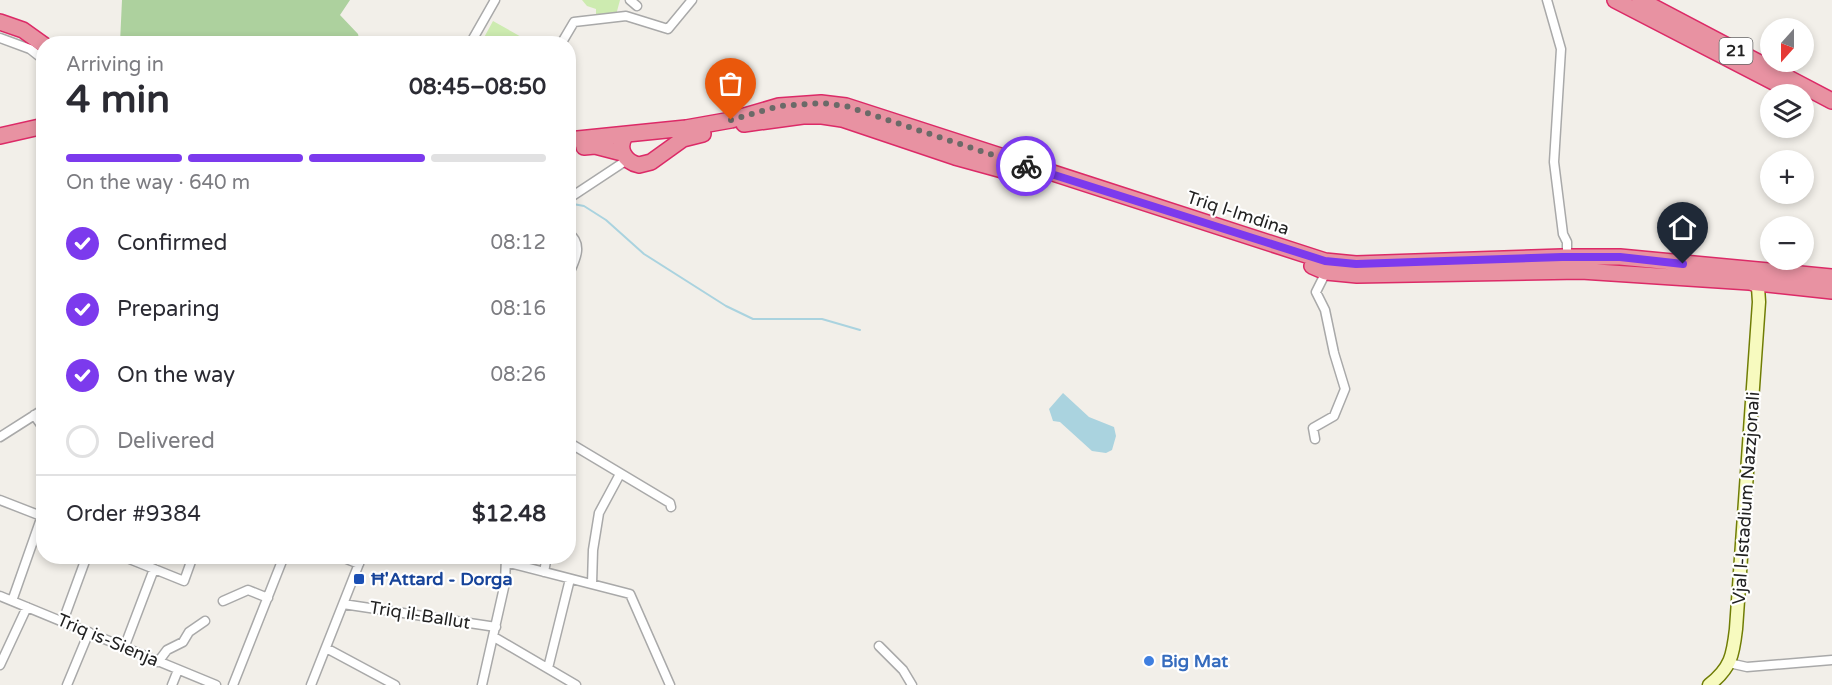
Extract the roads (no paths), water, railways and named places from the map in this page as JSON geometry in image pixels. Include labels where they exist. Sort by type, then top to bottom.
[{"type":"highway","name":"21","points":[[1615,0],[1778,84]]},
{"type":"highway","name":"21","points":[[1640,0],[1832,101]]},
{"type":"highway","points":[[0,22],[23,30],[36,39]]},
{"type":"highway","name":"Triq l-Imdina","points":[[576,139],[638,132],[650,133],[731,120],[779,106],[821,103],[846,106],[1325,261],[1356,264],[1620,257],[1832,277]]},
{"type":"highway","points":[[1814,103],[1832,112]]},
{"type":"highway","name":"Triq l-Imdina","points":[[576,147],[595,146],[625,156],[639,165],[645,165],[683,139],[731,127],[803,116],[822,116],[851,122],[956,157],[1142,211],[1326,272],[1358,275],[1581,271],[1749,282],[1832,291]]},
{"type":"highway","points":[[0,136],[36,128]]},
{"type":"highway","points":[[650,133],[658,147],[655,158]]},
{"type":"highway","points":[[625,156],[622,140],[626,135]]},
{"type":"main road","points":[[1749,282],[1758,287],[1760,302]]},
{"type":"main road","points":[[1760,302],[1766,289],[1773,285]]},
{"type":"main road","name":"Vjal l-Istadium Nazzjonali","points":[[1709,685],[1720,677],[1733,654],[1760,302]]},
{"type":"street","points":[[475,36],[495,0]]},
{"type":"street","points":[[565,36],[573,22],[626,16],[668,29],[692,0]]},
{"type":"street","points":[[1547,0],[1561,49],[1554,162],[1563,234],[1567,243],[1567,252],[1562,257]]},
{"type":"street","points":[[0,39],[30,49],[36,54]]},
{"type":"street","points":[[576,192],[625,156]]},
{"type":"street","points":[[1315,439],[1313,428],[1334,416],[1345,389],[1334,353],[1325,310],[1316,292],[1326,272]]},
{"type":"street","points":[[0,437],[34,415],[36,418]]},
{"type":"street","points":[[576,447],[670,502],[671,507]]},
{"type":"street","points":[[592,584],[593,550],[599,513],[620,474]]},
{"type":"street","points":[[0,500],[36,511]]},
{"type":"street","points":[[12,601],[36,531]]},
{"type":"street","points":[[63,621],[84,564]]},
{"type":"street","points":[[142,564],[184,581],[190,564]]},
{"type":"street","points":[[233,685],[281,564]]},
{"type":"street","points":[[311,685],[359,564]]},
{"type":"street","points":[[482,685],[505,583],[505,564]]},
{"type":"street","points":[[522,564],[630,594],[670,685]]},
{"type":"street","points":[[544,572],[546,564]]},
{"type":"street","points":[[124,648],[154,569]]},
{"type":"street","points":[[548,668],[570,579]]},
{"type":"street","points":[[224,601],[248,590],[268,598]]},
{"type":"street","name":"Triq is-Sienja","points":[[0,596],[216,685]]},
{"type":"street","name":"Triq il-Ballut","points":[[344,604],[496,627]]},
{"type":"street","points":[[1,665],[27,607]]},
{"type":"street","points":[[158,662],[167,650],[183,642],[189,632],[205,621]]},
{"type":"street","points":[[67,685],[89,632]]},
{"type":"street","points":[[494,637],[576,685]]},
{"type":"street","points":[[879,646],[903,670],[912,685]]},
{"type":"street","points":[[326,648],[395,685]]},
{"type":"street","points":[[1729,663],[1747,667],[1832,660]]},
{"type":"street","points":[[172,685],[178,670]]},
{"type":"water","points":[[1063,393],[1089,417],[1114,427],[1116,436],[1112,450],[1106,453],[1092,451],[1060,422],[1053,421],[1049,409]]},
{"type":"waterway","points":[[576,204],[584,206],[606,220],[644,254],[726,306],[753,319],[822,319],[860,330]]},
{"type":"place","name":"Ħ'Attard - Dorga","points":[[359,579]]},
{"type":"place","name":"Big Mat","points":[[1149,661]]}]
